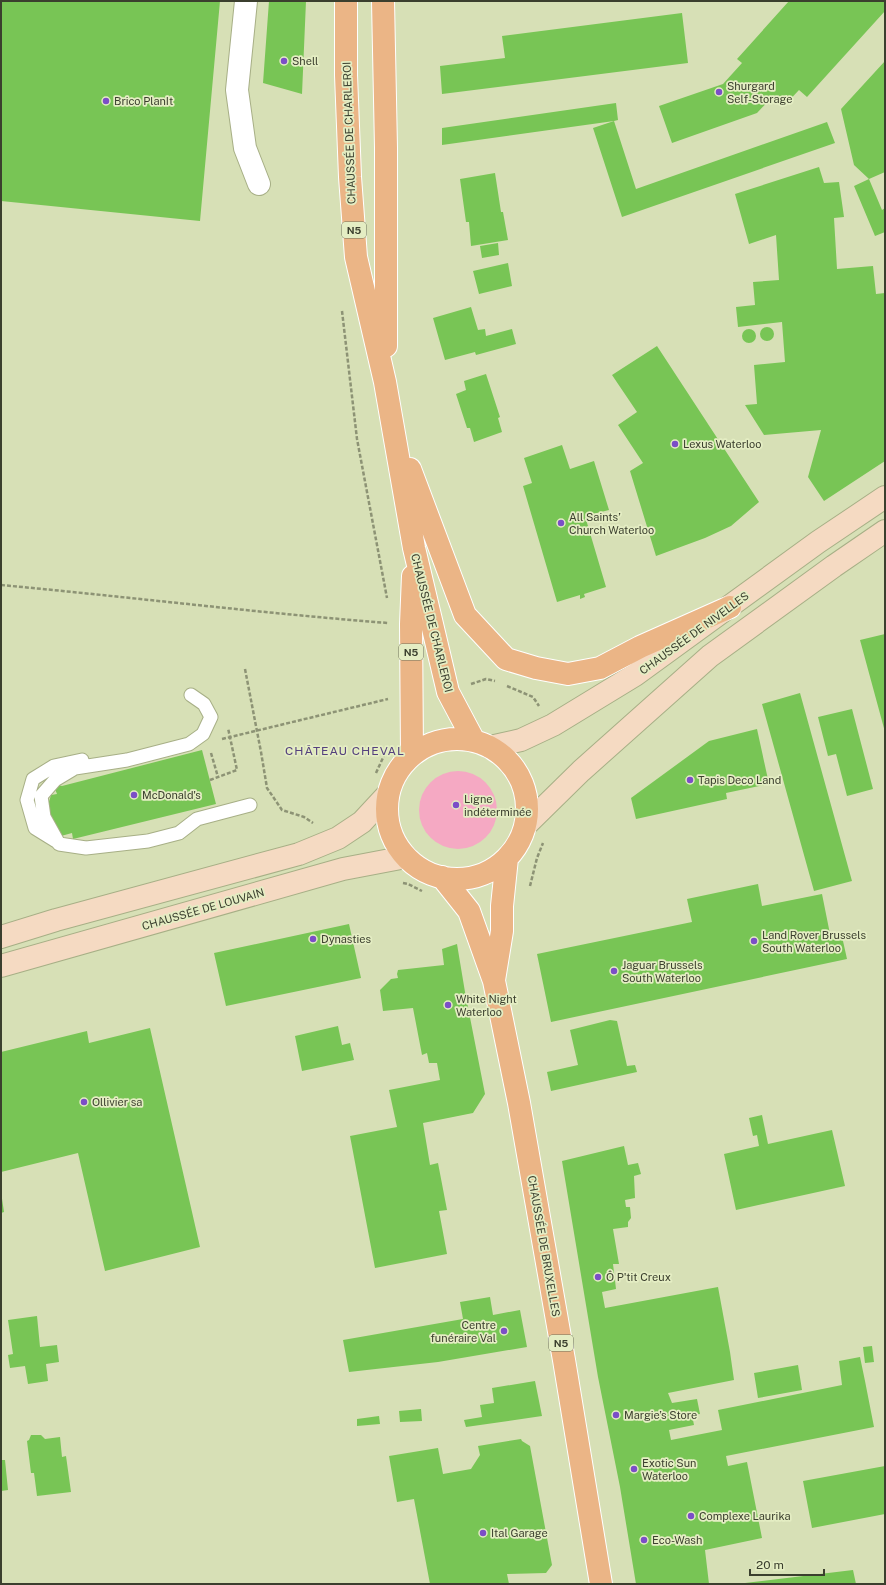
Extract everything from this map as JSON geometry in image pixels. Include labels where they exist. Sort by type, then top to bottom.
[{"type":"main road","name":"CHAUSSÉE DE CHARLEROI","points":[[346,1],[346,75],[350,177],[356,257],[385,382],[414,548],[448,692],[482,744]]},
{"type":"main road","name":"CHAUSSÉE DE CHARLEROI","points":[[383,1],[386,148],[385,382]]},
{"type":"main road","points":[[394,428],[465,615],[506,659],[536,668],[568,674],[600,668],[640,647],[730,607]]},
{"type":"main road","name":"CHAUSSÉE DE NIVELLES","points":[[482,744],[521,740],[553,725],[635,675],[818,542],[885,497]]},
{"type":"main road","points":[[526,825],[581,771],[710,656],[885,531]]},
{"type":"main road","name":"CHAUSSÉE DE CHARLEROI","points":[[412,755],[411,624],[414,548]]},
{"type":"main road","name":"N5","points":[[452,738],[482,744],[507,759],[519,776],[526,796],[526,825],[521,838],[507,858],[488,872],[466,878],[442,877],[423,870],[406,857],[391,831],[387,816],[388,794],[397,772],[412,755],[431,744],[452,738]]},
{"type":"main road","points":[[1,937],[56,920],[298,854],[338,838],[362,822],[388,794]]},
{"type":"main road","name":"CHAUSSÉE DE LOUVAIN","points":[[1,966],[343,869],[406,857]]},
{"type":"main road","name":"N5","points":[[494,981],[502,931],[502,906],[507,858]]},
{"type":"main road","name":"N5","points":[[442,877],[469,910],[494,981]]},
{"type":"main road","name":"CHAUSSÉE DE BRUXELLES","points":[[494,981],[519,1103],[601,1584]]},
{"type":"street","points":[[246,1],[238,90],[246,148],[260,184]]},
{"type":"lane","points":[[191,695],[204,704],[211,717],[203,734],[189,744],[114,763],[74,768],[55,780],[41,796],[44,817],[59,844],[86,848],[148,841],[179,833],[197,819],[250,805]]},
{"type":"path","points":[[1,585],[124,596],[309,617],[411,624]]},
{"type":"path","points":[[245,669],[267,788],[282,810],[304,817],[315,824]]},
{"type":"path","points":[[448,692],[486,679],[497,681]]},
{"type":"path","points":[[504,685],[533,698],[553,725]]},
{"type":"path","points":[[216,740],[395,698],[412,698]]},
{"type":"path","points":[[210,780],[238,770],[227,726]]},
{"type":"path","points":[[210,749],[218,777]]},
{"type":"path","points":[[376,774],[388,749]]},
{"type":"shaded area","points":[[450,771],[466,771],[480,777],[491,788],[497,802],[497,818],[491,832],[480,843],[466,849],[450,849],[436,843],[425,832],[419,818],[419,802],[425,788],[436,777]]},
{"type":"building","name":"Brico PlanIt","points":[[1,1],[220,1],[200,221],[1,201]]},
{"type":"building","name":"Shell","points":[[269,1],[306,1],[302,94],[263,83]]},
{"type":"building","points":[[789,1],[885,1],[885,11],[807,97],[799,90],[784,106],[773,96],[757,113],[672,143],[659,106],[723,84],[742,63],[737,59]]},
{"type":"building","points":[[682,13],[688,63],[442,94],[440,66],[505,58],[502,36]]},
{"type":"building","points":[[885,61],[885,172],[869,179],[854,165],[841,109]]},
{"type":"building","points":[[616,103],[618,120],[442,145],[442,128]]},
{"type":"building","points":[[614,121],[636,189],[827,122],[835,143],[622,217],[593,128]]},
{"type":"building","points":[[819,167],[824,183],[839,182],[844,217],[834,218],[837,269],[873,266],[876,294],[885,293],[885,461],[824,501],[808,477],[821,430],[764,435],[745,405],[757,404],[754,365],[785,362],[782,322],[738,327],[736,307],[755,305],[753,282],[779,280],[776,235],[749,244],[735,194]]},
{"type":"building","points":[[495,173],[501,212],[503,212],[508,240],[471,246],[469,222],[466,222],[460,179]]},
{"type":"building","points":[[869,179],[882,210],[885,208],[885,232],[875,236],[854,186]]},
{"type":"building","points":[[498,243],[499,255],[482,258],[480,246]]},
{"type":"building","points":[[508,263],[512,286],[479,294],[473,271]]},
{"type":"building","points":[[471,307],[478,330],[485,329],[486,336],[512,329],[516,344],[476,355],[475,352],[445,360],[433,318]]},
{"type":"building","points":[[764,327],[770,327],[774,331],[774,337],[770,341],[764,341],[760,337],[760,331]]},
{"type":"building","points":[[746,329],[752,329],[756,333],[756,339],[752,343],[746,343],[742,339],[742,333]]},
{"type":"building","name":"Lexus Waterloo","points":[[657,346],[759,502],[731,526],[705,538],[656,556],[630,471],[643,463],[618,425],[637,412],[612,375]]},
{"type":"building","points":[[486,374],[500,417],[498,418],[502,432],[474,442],[470,428],[467,428],[456,394],[466,390],[464,381]]},
{"type":"building","name":"All Saints’ Church Waterloo","points":[[562,445],[570,469],[594,461],[609,510],[585,516],[606,587],[584,594],[585,597],[580,599],[580,595],[557,602],[523,486],[532,483],[524,458]]},
{"type":"building","points":[[885,634],[885,732],[860,640]]},
{"type":"building","points":[[800,693],[852,881],[814,891],[762,704]]},
{"type":"building","points":[[852,709],[873,789],[847,796],[836,754],[828,756],[818,717]]},
{"type":"building","points":[[757,729],[769,784],[726,793],[727,799],[636,819],[631,798],[709,741]]},
{"type":"building","name":"McDonald's","points":[[202,750],[216,804],[73,839],[72,833],[61,836],[49,816],[48,805],[51,795],[57,794],[55,789],[58,785],[62,786]]},
{"type":"building","points":[[758,884],[762,906],[822,894],[830,934],[841,932],[847,959],[551,1022],[537,954],[692,922],[687,899]]},
{"type":"building","points":[[349,924],[361,978],[226,1006],[214,953]]},
{"type":"building","points":[[457,944],[485,1094],[473,1113],[423,1123],[430,1165],[438,1163],[447,1210],[439,1211],[447,1254],[375,1268],[350,1136],[397,1127],[389,1090],[440,1080],[437,1063],[429,1063],[427,1053],[422,1055],[413,1008],[383,1011],[380,990],[391,979],[398,978],[398,970],[444,965],[442,949]]},
{"type":"building","points":[[610,1020],[617,1021],[627,1066],[635,1065],[637,1072],[551,1091],[547,1072],[578,1065],[570,1030]]},
{"type":"building","points":[[338,1026],[342,1045],[350,1043],[354,1060],[302,1071],[295,1036]]},
{"type":"building","name":"Ollivier sa","points":[[150,1028],[200,1247],[105,1271],[78,1153],[1,1172],[1,1052],[87,1031],[89,1043]]},
{"type":"building","points":[[762,1115],[768,1144],[832,1130],[845,1186],[736,1210],[724,1154],[759,1146],[757,1135],[753,1136],[749,1118]]},
{"type":"building","points":[[624,1146],[628,1165],[638,1163],[641,1174],[634,1176],[635,1198],[625,1200],[626,1207],[630,1207],[631,1218],[628,1222],[628,1227],[613,1229],[619,1264],[613,1264],[616,1289],[602,1292],[605,1308],[718,1287],[730,1352],[734,1380],[668,1393],[672,1403],[697,1399],[700,1414],[692,1415],[694,1425],[669,1430],[671,1440],[722,1430],[718,1410],[842,1385],[839,1361],[860,1357],[874,1427],[726,1456],[728,1466],[747,1462],[762,1538],[705,1550],[709,1584],[636,1584],[620,1487],[598,1377],[562,1161]]},
{"type":"building","points":[[1,1192],[4,1212],[1,1213]]},
{"type":"building","points":[[490,1297],[493,1315],[520,1310],[527,1347],[438,1362],[349,1372],[343,1340],[463,1319],[460,1302]]},
{"type":"building","points":[[37,1316],[40,1347],[57,1345],[59,1362],[46,1364],[48,1381],[28,1384],[25,1366],[10,1368],[8,1355],[13,1354],[8,1320]]},
{"type":"building","points":[[872,1346],[874,1362],[865,1363],[863,1347]]},
{"type":"building","points":[[798,1365],[802,1390],[758,1398],[754,1373]]},
{"type":"building","points":[[535,1381],[542,1416],[466,1427],[464,1420],[482,1417],[480,1405],[494,1403],[492,1388]]},
{"type":"building","points":[[421,1409],[422,1421],[400,1422],[399,1411]]},
{"type":"building","points":[[379,1416],[380,1424],[357,1426],[357,1419]]},
{"type":"building","points":[[31,1435],[41,1435],[45,1439],[60,1437],[62,1457],[66,1456],[71,1492],[37,1496],[34,1473],[31,1473],[27,1441]]},
{"type":"building","name":"Ital Garage","points":[[521,1439],[530,1446],[552,1565],[546,1573],[507,1574],[509,1584],[430,1584],[414,1499],[397,1502],[389,1456],[438,1448],[443,1474],[471,1469],[480,1455],[478,1446]]},
{"type":"building","points":[[1,1460],[5,1460],[8,1490],[1,1491]]},
{"type":"building","points":[[885,1466],[885,1514],[812,1528],[803,1481]]},
{"type":"building","points":[[853,1570],[856,1584],[745,1584],[745,1583]]},
{"type":"place","name":"Shell","points":[[284,61]]},
{"type":"place","name":"Shurgard Self-Storage","points":[[719,92]]},
{"type":"place","name":"Brico PlanIt","points":[[106,101]]},
{"type":"place","name":"Lexus Waterloo","points":[[675,444]]},
{"type":"place","name":"All Saints’ Church Waterloo","points":[[561,523]]},
{"type":"place","name":"Tapis Deco Land","points":[[690,780]]},
{"type":"place","name":"McDonald's","points":[[134,795]]},
{"type":"place","name":"Ligne indéterminée","points":[[456,805]]},
{"type":"place","name":"Dynasties","points":[[313,939]]},
{"type":"place","name":"Land Rover Brussels South Waterloo","points":[[754,941]]},
{"type":"place","name":"Jaguar Brussels South Waterloo","points":[[614,971]]},
{"type":"place","name":"White Night Waterloo","points":[[448,1005]]},
{"type":"place","name":"Ollivier sa","points":[[84,1102]]},
{"type":"place","name":"Ô P'tit Creux","points":[[598,1277]]},
{"type":"place","name":"Centre funéraire Val","points":[[504,1331]]},
{"type":"place","name":"Margie’s Store","points":[[616,1415]]},
{"type":"place","name":"Exotic Sun Waterloo","points":[[634,1469]]},
{"type":"place","name":"Complexe Laurika","points":[[691,1516]]},
{"type":"place","name":"Ital Garage","points":[[483,1533]]},
{"type":"place","name":"Eco-Wash","points":[[644,1540]]},
{"type":"district","name":"CHÂTEAU CHEVAL","points":[[345,751]]}]
